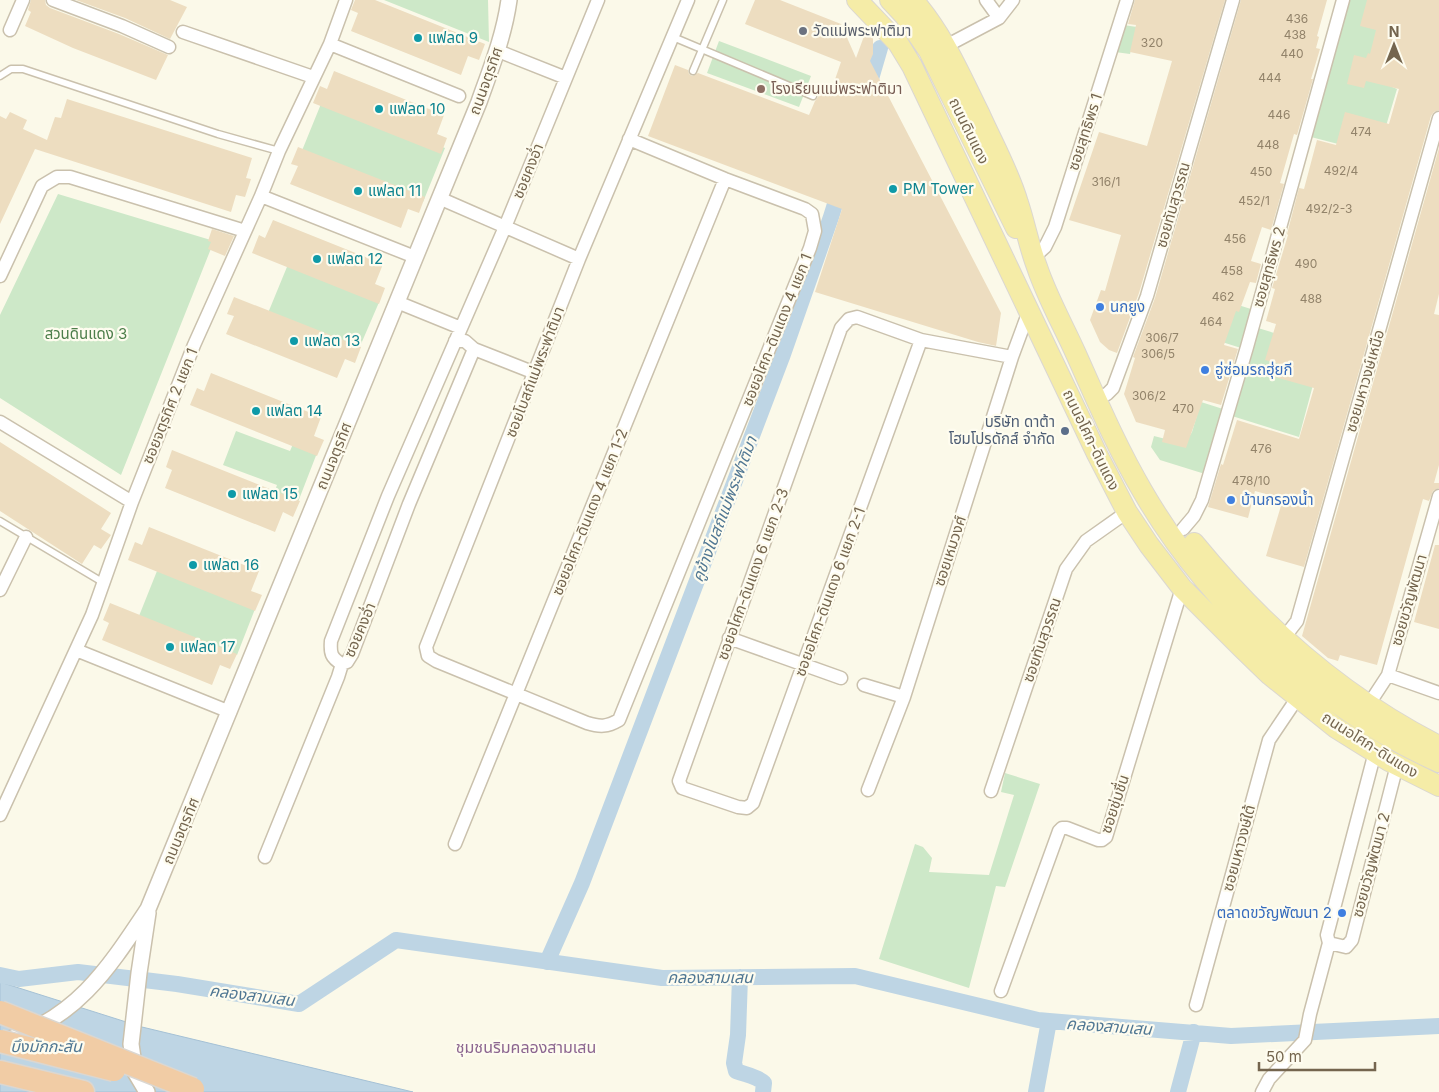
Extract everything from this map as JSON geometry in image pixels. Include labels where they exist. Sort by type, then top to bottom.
[{"type":"highway","points":[[0,1012],[199,1091]]},
{"type":"highway","points":[[0,1042],[199,1091]]},
{"type":"highway","points":[[0,1072],[83,1092]]},
{"type":"main road","name":"ถนนอโศก-ดินแดง","points":[[857,0],[898,43],[912,66],[1028,311],[1127,512],[1149,545],[1182,588],[1270,675],[1336,728],[1397,765],[1439,786]]},
{"type":"main road","name":"ถนนดินแดง","points":[[890,0],[905,16],[929,51],[1033,261]]},
{"type":"main road","name":"ถนนอโศก-ดินแดง","points":[[913,0],[928,16],[946,46],[1008,174],[1018,202],[1033,261],[1096,399],[1143,492],[1174,538],[1208,583],[1248,627],[1285,663],[1328,697],[1372,726],[1434,754]]},
{"type":"main road","name":"ถนนอโศก-ดินแดง","points":[[1114,435],[1183,529],[1216,570],[1283,640],[1327,675],[1416,734],[1434,754]]},
{"type":"street","points":[[10,30],[23,0]]},
{"type":"street","points":[[53,0],[122,26],[169,47]]},
{"type":"street","name":"ซอยจตุรทิศ 2 แยก 1","points":[[0,815],[76,650],[104,583],[132,502],[194,344],[261,196],[279,151],[330,44],[346,0]]},
{"type":"street","name":"ถนนจตุรทิศ","points":[[0,1042],[26,1034],[64,1012],[90,989],[126,942],[148,908],[479,102],[498,51],[509,0]]},
{"type":"street","name":"ซอยคงอ่ำ","points":[[474,349],[409,504],[352,654],[347,662],[342,664],[334,660],[330,652],[331,641],[388,496],[505,226],[598,0]]},
{"type":"street","name":"ซอยโบสถ์แม่พระฟาติมา","points":[[517,693],[436,661],[428,656],[426,647],[579,259],[688,0]]},
{"type":"street","points":[[986,0],[999,18]]},
{"type":"street","points":[[946,46],[999,18],[1013,0]]},
{"type":"street","name":"ซอยสุทธิพร 1","points":[[1033,261],[1045,247],[1055,226],[1127,0]]},
{"type":"street","name":"ซอยทับสุวรรณ","points":[[1096,399],[1107,394],[1113,388],[1147,296],[1233,0]]},
{"type":"street","name":"ซอยสุทธิพร 2","points":[[1183,529],[1194,516],[1202,500],[1343,0]]},
{"type":"street","points":[[183,32],[313,77]]},
{"type":"street","points":[[330,44],[459,96]]},
{"type":"street","points":[[498,51],[566,78]]},
{"type":"street","name":"ซอยมหาวงษ์เหนือ","points":[[1283,640],[1297,621],[1439,118]]},
{"type":"street","name":"ซอยอโศก-ดินแดง 4 แยก 1","points":[[517,693],[599,727],[609,726],[619,720],[810,248],[815,231],[812,214],[805,209],[725,179],[662,150],[629,139]]},
{"type":"street","points":[[0,276],[42,186],[57,177],[70,177],[245,231]]},
{"type":"street","name":"ซอยอโศก-ดินแดง 4 แยก 1-2","points":[[455,844],[725,179]]},
{"type":"street","points":[[261,196],[415,257]]},
{"type":"street","points":[[439,198],[579,259]]},
{"type":"street","points":[[397,302],[461,328]]},
{"type":"street","name":"ซอยเหมวงศ์","points":[[868,790],[904,697],[1028,311]]},
{"type":"street","name":"ซอยอโศก-ดินแดง 6 แยก 2-3","points":[[714,799],[682,788],[679,781],[841,328],[849,320],[857,317],[921,340]]},
{"type":"street","points":[[921,340],[978,349],[1012,357]]},
{"type":"street","name":"ซอยอโศก-ดินแดง 6 แยก 2-1","points":[[714,799],[747,808],[753,803],[805,665],[921,340]]},
{"type":"street","points":[[455,341],[466,341],[474,349],[535,373]]},
{"type":"street","points":[[0,422],[132,502]]},
{"type":"street","points":[[388,496],[409,504]]},
{"type":"street","name":"ซอยขวัญพัฒนา","points":[[1369,704],[1388,675],[1438,503]]},
{"type":"street","name":"ซอยทับสุวรรณ","points":[[990,790],[1066,569],[1086,541],[1127,512]]},
{"type":"street","points":[[0,590],[26,537]]},
{"type":"street","name":"ซอยชุ่มชื่น","points":[[1000,991],[1059,831],[1062,828],[1067,828],[1098,840],[1106,837],[1182,588]]},
{"type":"street","points":[[730,638],[841,678]]},
{"type":"street","points":[[76,650],[230,712]]},
{"type":"street","points":[[265,857],[342,664]]},
{"type":"street","points":[[1388,675],[1439,693]]},
{"type":"street","points":[[864,685],[904,697]]},
{"type":"street","name":"ซอยมหาวงษ์ใต้","points":[[1196,1005],[1269,740],[1298,697]]},
{"type":"street","name":"ซอยขวัญพัฒนา 2","points":[[1262,1092],[1269,1078],[1305,1040],[1329,943],[1327,935],[1375,752]]},
{"type":"street","name":"ซอยขวัญพัฒนา 2","points":[[1329,943],[1346,947],[1352,940],[1397,765]]},
{"type":"street","name":"ถนนจตุรทิศ","points":[[147,1092],[135,1072],[131,1044],[148,908]]},
{"type":"lane","points":[[693,71],[723,0]]},
{"type":"lane","points":[[673,36],[813,96]]},
{"type":"lane","points":[[0,76],[10,69],[23,68],[218,134],[279,151]]},
{"type":"lane","points":[[0,522],[104,583]]},
{"type":"green space","points":[[384,0],[488,0],[489,42]]},
{"type":"green space","points":[[1350,0],[1380,0],[1383,83],[1397,89],[1386,126],[1342,145],[1311,137]]},
{"type":"green space","points":[[1123,25],[1137,27],[1130,54],[1115,52]]},
{"type":"green space","points":[[719,41],[811,76],[799,107],[707,73]]},
{"type":"green space","points":[[323,99],[445,148],[423,202],[301,153]]},
{"type":"green space","name":"สวนดินแดง 3","points":[[58,194],[214,241],[121,475],[0,398],[0,315]]},
{"type":"green space","points":[[289,262],[380,300],[358,351],[268,313]]},
{"type":"green space","points":[[1235,304],[1251,309],[1241,348],[1222,342]]},
{"type":"green space","points":[[1258,328],[1287,337],[1313,385],[1299,437],[1232,416]]},
{"type":"green space","points":[[1201,402],[1223,409],[1205,474],[1160,460],[1151,447],[1154,436],[1185,444],[1192,432]]},
{"type":"green space","points":[[236,431],[290,451],[293,444],[317,453],[298,502],[274,493],[277,485],[223,465]]},
{"type":"green space","points":[[157,571],[255,609],[237,655],[139,616]]},
{"type":"green space","points":[[1005,773],[1040,784],[1005,887],[996,886],[969,988],[879,959],[915,844],[923,847],[932,858],[929,872],[989,875],[1014,795],[1001,792]]},
{"type":"water","name":"บึงมักกะสัน","points":[[0,982],[142,1027],[413,1092],[0,1092]]},
{"type":"building","points":[[31,0],[45,0],[46,5],[50,8],[168,55],[156,80],[73,48],[25,26],[31,12],[28,10]]},
{"type":"building","points":[[76,0],[170,0],[187,7],[170,39],[125,18]]},
{"type":"building","name":"แฟลต 9","points":[[355,0],[375,0],[485,44],[479,60],[468,56],[461,75],[351,31],[358,13],[351,10]]},
{"type":"building","points":[[755,0],[780,0],[841,24],[856,58],[867,28],[873,34],[873,54],[870,61],[1001,313],[996,346],[815,292],[842,209],[648,136],[675,65],[688,70],[692,76],[698,73],[809,115],[818,97],[819,90],[830,94],[841,62],[745,24]]},
{"type":"building","points":[[1135,0],[1225,0],[1139,293],[1117,353],[1109,350],[1100,342],[1090,320],[1101,290],[1105,291],[1121,235],[1069,220],[1099,132],[1147,146],[1172,61],[1130,52],[1136,25],[1128,24]]},
{"type":"building","points":[[1241,0],[1327,0],[1317,36],[1319,37],[1316,48],[1320,49],[1311,79],[1313,79],[1297,135],[1294,134],[1280,183],[1284,184],[1271,230],[1262,227],[1251,261],[1261,264],[1256,283],[1250,282],[1239,312],[1236,311],[1224,345],[1238,349],[1221,405],[1203,400],[1186,448],[1162,442],[1165,430],[1136,422],[1124,394],[1135,358],[1133,357],[1155,298]]},
{"type":"building","points":[[1367,0],[1439,0],[1439,110],[1431,116],[1304,567],[1266,556],[1283,499],[1255,491],[1248,518],[1208,507],[1237,420],[1299,439],[1314,388],[1275,377],[1279,364],[1265,360],[1276,324],[1266,321],[1275,289],[1272,288],[1288,235],[1299,188],[1304,189],[1317,140],[1336,145],[1345,112],[1389,124],[1399,89],[1366,81],[1364,88],[1347,84],[1354,55],[1366,58],[1368,53],[1370,54],[1376,30],[1360,26]]},
{"type":"building","name":"แฟลต 10","points":[[334,71],[444,115],[437,134],[447,138],[441,154],[313,103],[320,86],[327,89]]},
{"type":"building","points":[[67,99],[252,158],[246,178],[251,179],[245,197],[236,195],[231,212],[35,149],[0,224],[0,116],[6,119],[10,112],[27,120],[23,129],[47,140],[55,117],[61,118]]},
{"type":"building","name":"แฟลต 11","points":[[298,147],[425,197],[419,213],[408,209],[401,228],[290,184],[298,166],[291,164]]},
{"type":"building","points":[[1439,148],[1439,294],[1434,314],[1439,315],[1439,465],[1434,483],[1439,483],[1439,488],[1433,491],[1429,501],[1423,499],[1377,665],[1340,655],[1338,661],[1328,658],[1302,636]]},
{"type":"building","name":"แฟลต 12","points":[[273,220],[383,264],[375,284],[385,288],[379,304],[252,253],[259,235],[265,238]]},
{"type":"building","points":[[212,229],[234,236],[225,256],[208,249],[211,242],[208,241]]},
{"type":"building","name":"แฟลต 13","points":[[234,297],[361,347],[355,363],[345,359],[337,378],[226,334],[234,316],[227,314]]},
{"type":"building","name":"แฟลต 14","points":[[211,373],[321,417],[314,436],[324,440],[317,456],[190,405],[197,388],[204,391]]},
{"type":"building","points":[[0,442],[111,513],[101,529],[111,535],[101,549],[94,545],[82,564],[0,511]]},
{"type":"building","name":"แฟลต 15","points":[[172,450],[300,501],[293,517],[283,512],[275,532],[165,488],[172,470],[166,467]]},
{"type":"building","name":"แฟลต 16","points":[[149,527],[259,571],[251,591],[262,595],[255,611],[128,560],[135,542],[142,545]]},
{"type":"building","points":[[1435,545],[1439,545],[1439,629],[1414,622]]},
{"type":"building","name":"แฟลต 17","points":[[110,603],[237,654],[230,669],[220,665],[212,685],[102,640],[109,623],[103,620]]},
{"type":"waterway","name":"คูข้างโบสถ์แม่พระฟาติมา","points":[[868,89],[880,48]]},
{"type":"waterway","name":"คูข้างโบสถ์แม่พระฟาติมา","points":[[547,962],[582,883],[782,357],[841,185]]},
{"type":"waterway","name":"คลองสามเสน","points":[[0,975],[19,979],[78,972],[177,984],[299,1004],[396,940],[662,978],[855,976],[1038,1020],[1049,1021],[1231,1036],[1439,1026]]},
{"type":"waterway","points":[[740,977],[738,1035],[734,1063],[736,1071],[755,1077],[764,1083],[763,1092]]},
{"type":"waterway","points":[[1036,1092],[1049,1021]]},
{"type":"waterway","points":[[1178,1092],[1194,1032]]},
{"type":"place","name":"วัดแม่พระฟาติมา","points":[[803,31]]},
{"type":"place","name":"แฟลต 9","points":[[418,38]]},
{"type":"place","name":"โรงเรียนแม่พระฟาติมา","points":[[761,89]]},
{"type":"place","name":"แฟลต 10","points":[[379,109]]},
{"type":"place","name":"PM Tower","points":[[893,189]]},
{"type":"place","name":"แฟลต 11","points":[[358,191]]},
{"type":"place","name":"แฟลต 12","points":[[317,259]]},
{"type":"place","name":"นกยูง","points":[[1100,307]]},
{"type":"place","name":"แฟลต 13","points":[[294,341]]},
{"type":"place","name":"อู่ซ่อมรถฮุ่ยกี","points":[[1205,370]]},
{"type":"place","name":"แฟลต 14","points":[[256,411]]},
{"type":"place","name":"บริษัท ดาต้า โฮมโปรดักส์ จำกัด","points":[[1065,431]]},
{"type":"place","name":"แฟลต 15","points":[[232,494]]},
{"type":"place","name":"บ้านกรองน้ำ","points":[[1231,500]]},
{"type":"place","name":"แฟลต 16","points":[[193,565]]},
{"type":"place","name":"แฟลต 17","points":[[170,647]]},
{"type":"place","name":"ตลาดขวัญพัฒนา 2","points":[[1342,913]]},
{"type":"district","name":"ชุมชนริมคลองสามเสน","points":[[526,1047]]}]
